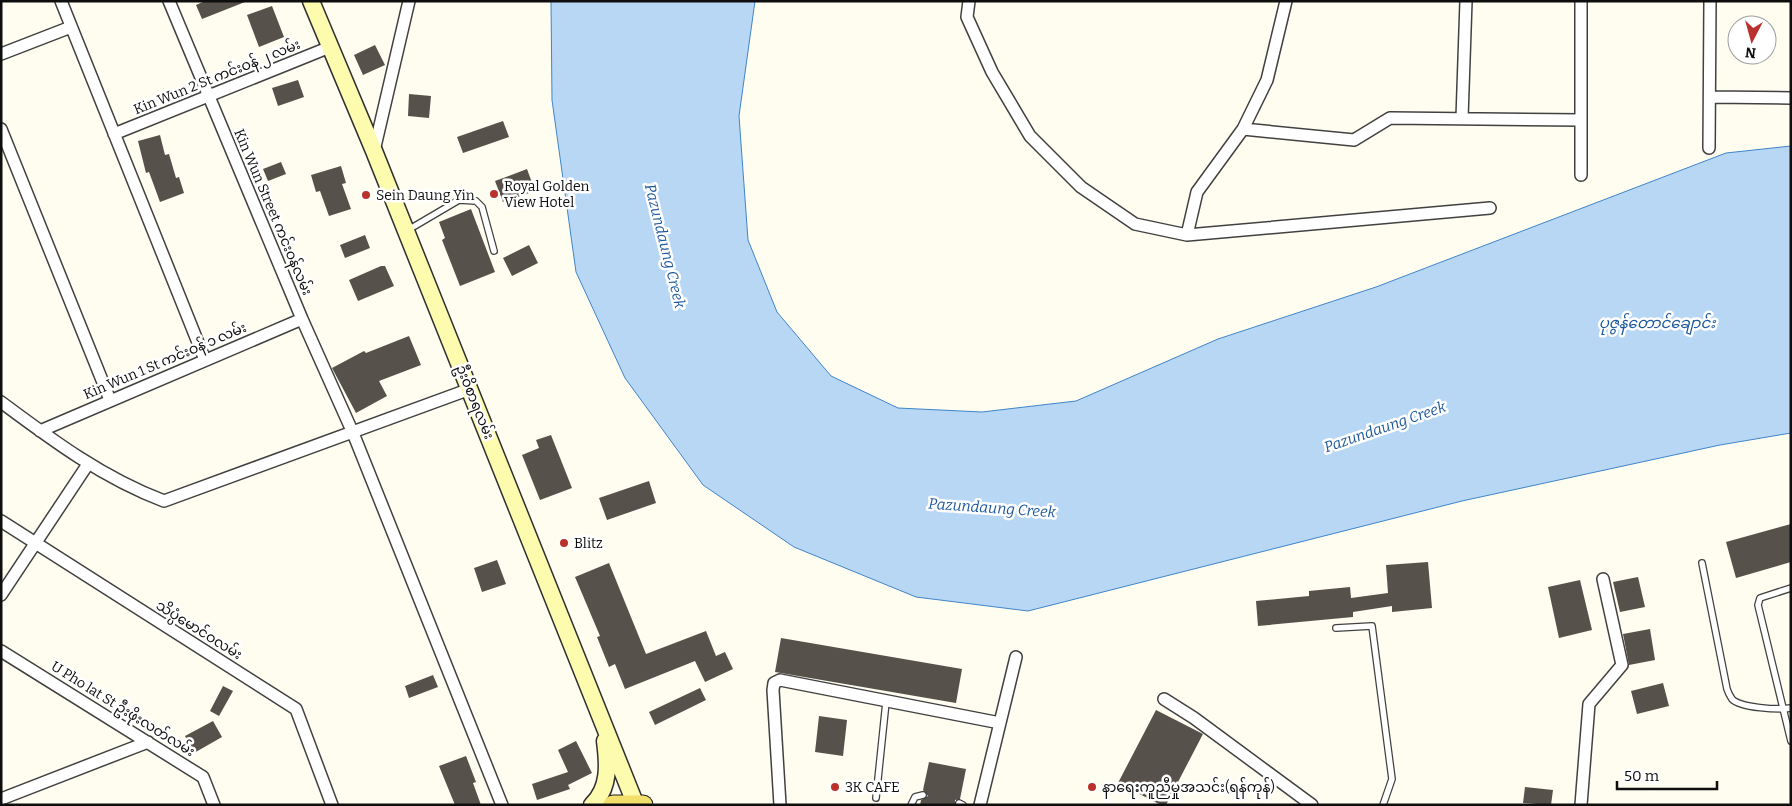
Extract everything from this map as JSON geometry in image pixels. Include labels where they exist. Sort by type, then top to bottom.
[{"type":"main road","name":"ဦးဝိစာရလမ်း","points":[[311,1],[374,151],[602,721],[639,804]]},
{"type":"main road","points":[[592,805],[601,796],[607,774],[602,721]]},
{"type":"main road","points":[[613,805],[639,804]]},
{"type":"street","points":[[61,1],[205,360]]},
{"type":"street","name":"Kin Wun Street ကင်းဝန်လမ်း","points":[[170,1],[302,320],[353,432],[502,805]]},
{"type":"street","points":[[374,151],[409,1]]},
{"type":"street","points":[[968,1],[967,17],[992,72],[1030,136],[1081,187],[1135,224],[1187,235],[1490,208]]},
{"type":"street","points":[[1187,235],[1197,192],[1243,128],[1267,80],[1286,1]]},
{"type":"street","points":[[1462,118],[1466,1]]},
{"type":"street","points":[[1581,175],[1582,1]]},
{"type":"street","points":[[1709,148],[1710,1]]},
{"type":"street","points":[[1,54],[71,27]]},
{"type":"street","name":"Kin Wun 2 St ကင်းဝန် ၂ လမ်း","points":[[114,134],[330,47]]},
{"type":"street","points":[[1710,96],[1791,98]]},
{"type":"street","points":[[1243,128],[1354,140],[1390,118],[1581,120]]},
{"type":"street","points":[[1,129],[110,400]]},
{"type":"street","name":"Kin Wun 1 St ကင်းဝန် ၁ လမ်း","points":[[40,431],[302,320]]},
{"type":"street","points":[[1,402],[88,464],[132,489],[164,500],[470,389]]},
{"type":"street","points":[[1,594],[88,464]]},
{"type":"street","name":"သိပ္ပံမောင်ဝလမ်း","points":[[1,521],[296,709],[332,805]]},
{"type":"street","points":[[1581,805],[1589,704],[1622,665],[1602,579]]},
{"type":"street","name":"U Pho lat St ဦးဖိုးလတ်လမ်း","points":[[1,651],[203,777],[214,805]]},
{"type":"street","points":[[980,805],[1016,657]]},
{"type":"street","points":[[780,805],[774,683],[780,680],[1000,723]]},
{"type":"street","points":[[1164,700],[1194,718],[1312,805]]},
{"type":"street","points":[[1,799],[148,742]]},
{"type":"lane","points":[[406,231],[459,200],[476,201],[482,207],[494,251]]},
{"type":"lane","points":[[1702,563],[1726,688],[1733,700],[1742,705],[1782,709],[1791,708]]},
{"type":"lane","points":[[1791,588],[1760,598],[1758,605],[1791,741]]},
{"type":"lane","points":[[1336,628],[1372,626],[1392,779],[1383,805]]},
{"type":"lane","points":[[876,798],[886,702]]},
{"type":"lane","points":[[911,805],[915,797],[923,794]]},
{"type":"water","name":"ပုဇွန်တောင်ချောင်း","points":[[551,1],[755,1],[739,116],[748,240],[777,312],[831,376],[898,408],[982,412],[1076,401],[1218,339],[1376,287],[1726,153],[1791,146],[1791,433],[1720,445],[1462,501],[1028,611],[916,597],[794,547],[703,485],[625,378],[576,272],[552,100]]},
{"type":"building","points":[[205,1],[245,2],[202,19],[196,5]]},
{"type":"building","points":[[272,6],[284,37],[259,47],[247,15]]},
{"type":"building","points":[[375,45],[385,65],[363,75],[354,55]]},
{"type":"building","points":[[298,80],[304,97],[278,106],[272,88]]},
{"type":"building","points":[[409,94],[431,96],[429,118],[408,116]]},
{"type":"building","points":[[503,121],[509,137],[463,153],[457,137]]},
{"type":"building","points":[[160,135],[165,155],[169,154],[176,178],[179,177],[184,193],[160,202],[149,172],[146,173],[138,141]]},
{"type":"building","points":[[281,162],[286,174],[268,181],[263,169]]},
{"type":"building","points":[[341,166],[346,183],[342,184],[351,209],[329,216],[320,191],[316,192],[311,175]]},
{"type":"building","points":[[527,169],[535,191],[503,202],[495,181]]},
{"type":"building","points":[[471,209],[495,272],[460,286],[442,240],[445,238],[439,222]]},
{"type":"building","points":[[365,235],[370,248],[345,258],[340,245]]},
{"type":"building","points":[[529,245],[538,263],[512,276],[503,258]]},
{"type":"building","points":[[385,266],[394,286],[358,301],[349,280]]},
{"type":"building","points":[[409,336],[421,365],[379,381],[387,396],[356,413],[332,368],[364,351],[366,353]]},
{"type":"building","points":[[551,435],[572,488],[540,500],[522,455],[539,448],[536,440]]},
{"type":"building","points":[[649,481],[656,503],[607,520],[599,498]]},
{"type":"building","points":[[1791,524],[1791,562],[1736,578],[1726,542]]},
{"type":"building","points":[[497,560],[506,584],[482,592],[474,568]]},
{"type":"building","points":[[1428,562],[1432,608],[1392,612],[1392,606],[1353,612],[1353,617],[1258,626],[1256,601],[1309,596],[1309,591],[1350,587],[1351,598],[1388,593],[1386,565]]},
{"type":"building","points":[[609,563],[646,654],[706,631],[716,656],[725,652],[733,669],[705,682],[695,661],[625,689],[615,664],[609,667],[597,637],[600,636],[575,577]]},
{"type":"building","points":[[1638,577],[1645,607],[1620,612],[1613,582]]},
{"type":"building","points":[[1580,580],[1592,630],[1559,638],[1548,587]]},
{"type":"building","points":[[1650,629],[1655,660],[1629,665],[1623,634]]},
{"type":"building","points":[[781,638],[962,669],[956,703],[775,672]]},
{"type":"building","points":[[433,675],[438,687],[409,698],[405,686]]},
{"type":"building","points":[[1663,683],[1669,706],[1637,714],[1631,691]]},
{"type":"building","points":[[223,686],[233,691],[219,716],[210,711]]},
{"type":"building","points":[[700,688],[706,700],[655,725],[649,712]]},
{"type":"building","points":[[1156,710],[1203,734],[1166,805],[1161,805],[1118,783]]},
{"type":"building","points":[[819,716],[847,720],[843,756],[815,752]]},
{"type":"building","points":[[213,721],[222,737],[194,753],[185,736]]},
{"type":"building","points":[[576,741],[592,773],[568,785],[570,789],[537,800],[532,784],[568,772],[558,750]]},
{"type":"building","points":[[466,756],[476,782],[473,783],[481,805],[455,805],[439,766]]},
{"type":"building","points":[[929,762],[966,769],[960,799],[955,800],[955,805],[920,805],[921,800],[928,796],[923,790]]},
{"type":"building","points":[[1525,787],[1553,790],[1551,805],[1523,803]]},
{"type":"place","name":"Royal Golden View Hotel","points":[[494,194]]},
{"type":"place","name":"Sein Daung Yin","points":[[366,195]]},
{"type":"place","name":"Blitz","points":[[564,543]]},
{"type":"place","name":"3K CAFE","points":[[835,787]]},
{"type":"place","name":"နာရေးကူညီမှုအသင်း(ရန်ကုန်)","points":[[1092,787]]},
{"type":"water label","name":"Pazundaung Creek","points":[[665,246]]},
{"type":"water label","name":"Pazundaung Creek","points":[[1385,427]]},
{"type":"water label","name":"Pazundaung Creek","points":[[992,508]]}]
